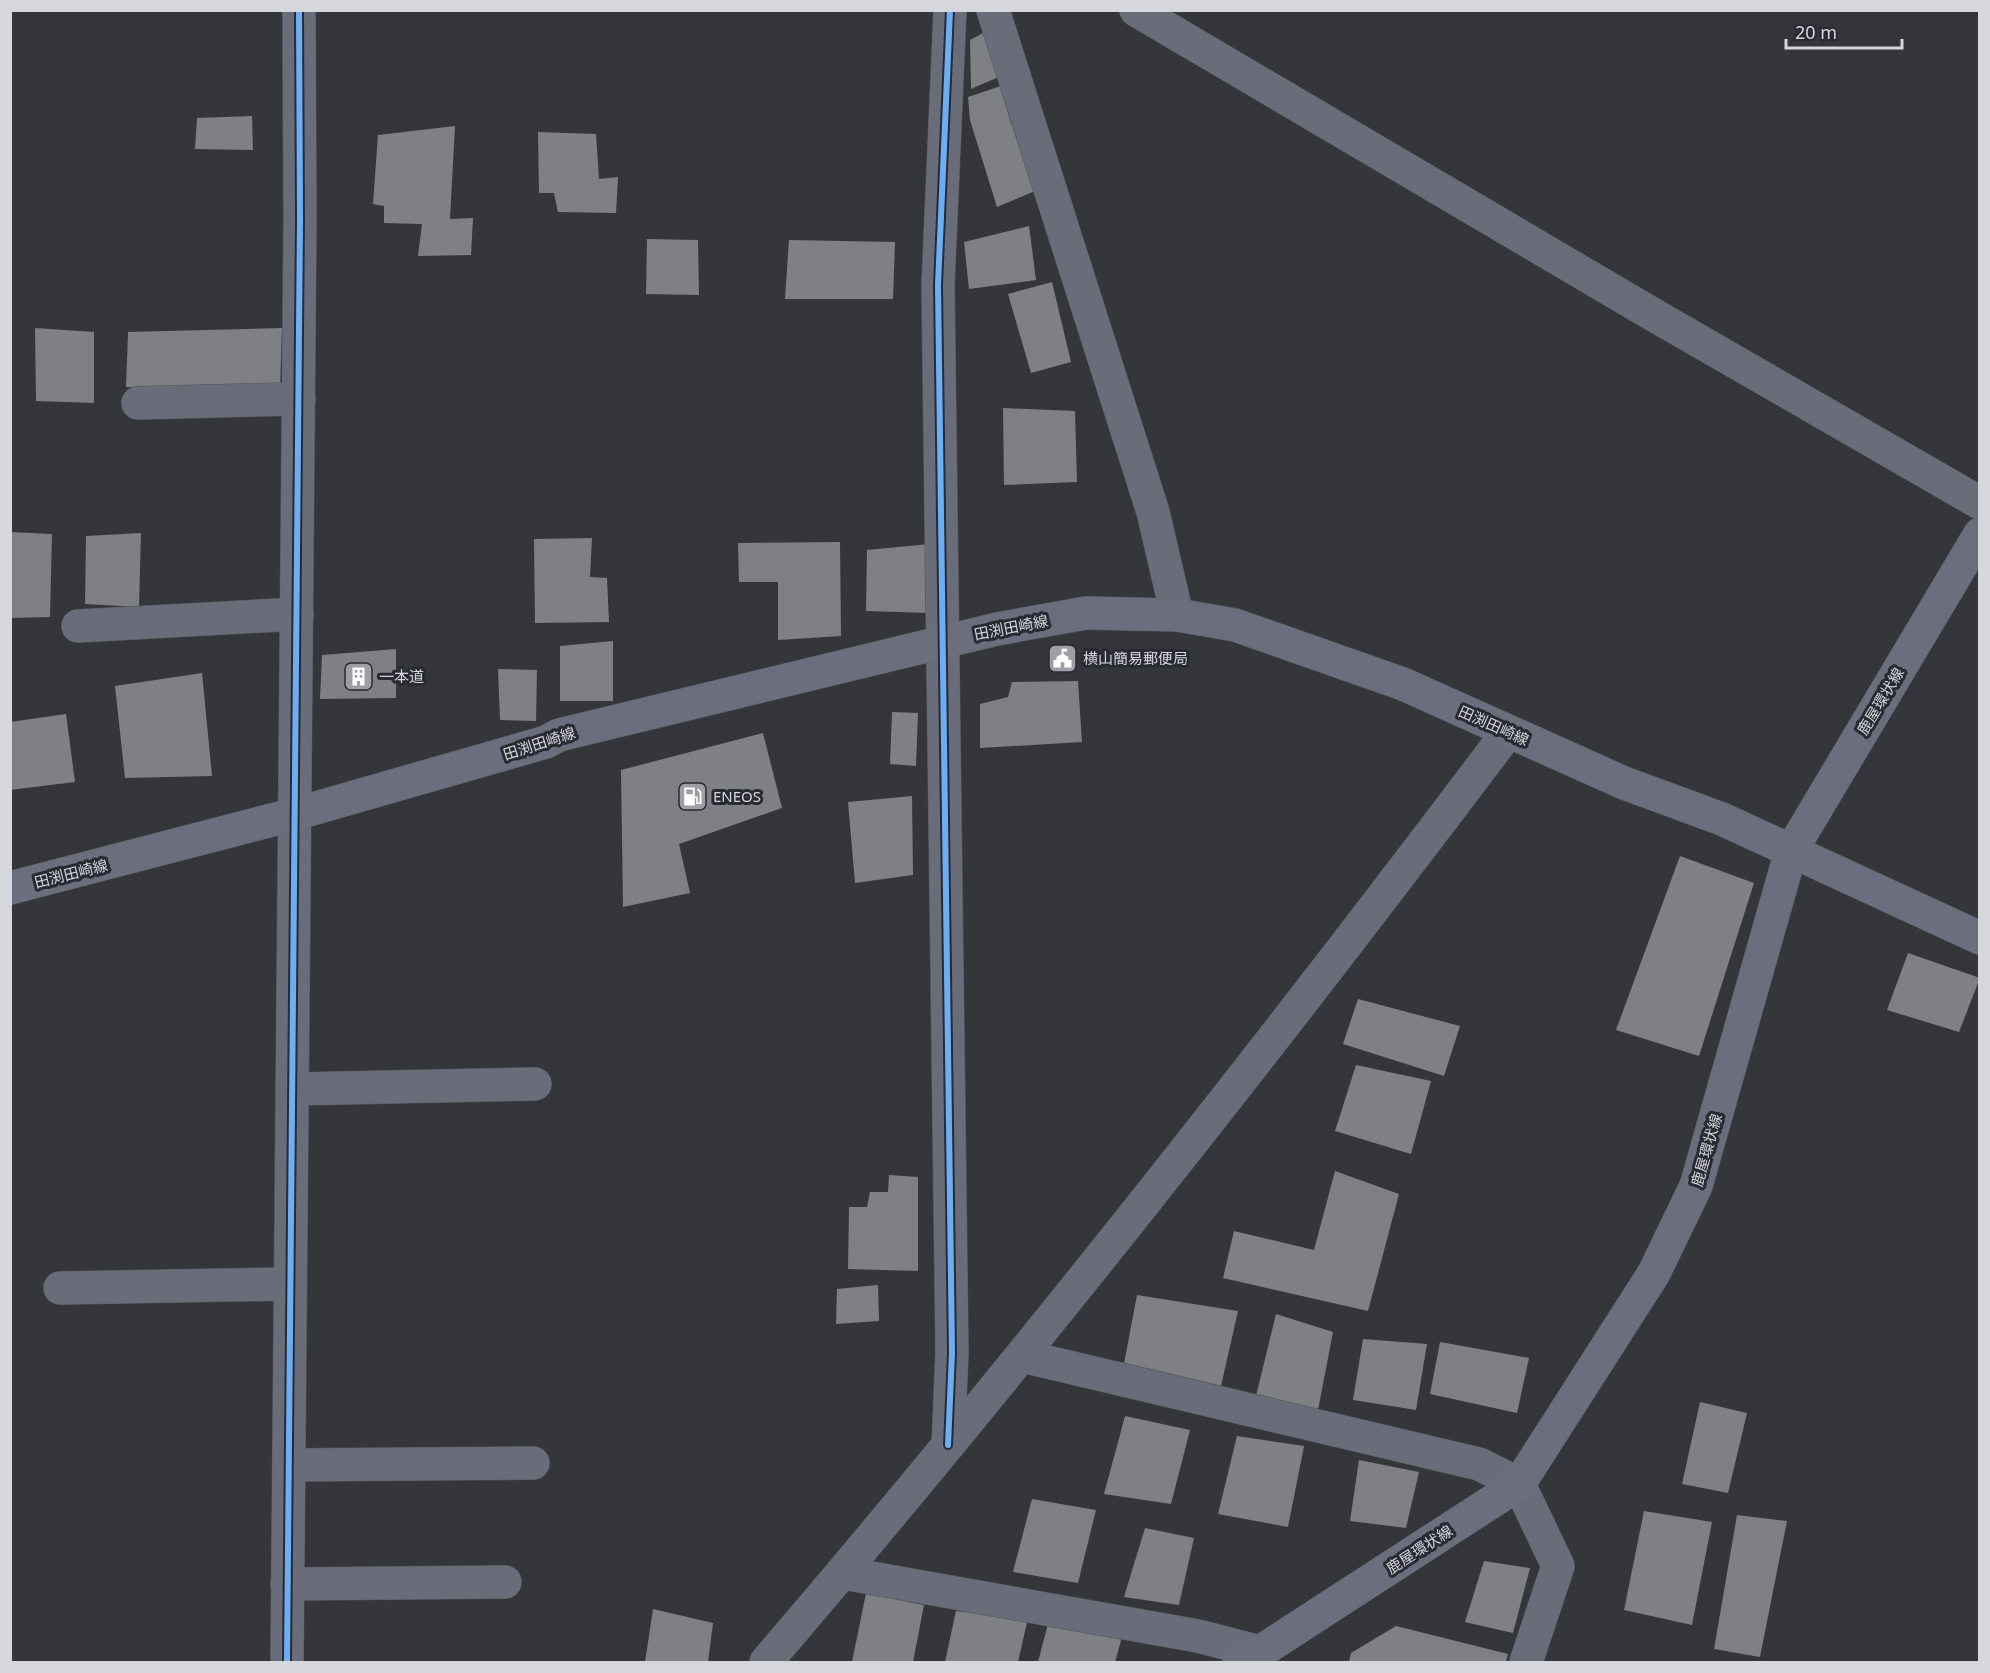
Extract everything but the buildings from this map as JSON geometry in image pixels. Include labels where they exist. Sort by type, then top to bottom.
[{"type":"main road","name":"鹿屋環状線","points":[[1250,1657],[1520,1484],[1654,1273],[1696,1186],[1791,850],[1980,534]]},
{"type":"main road","name":"田渕田崎線","points":[[10,888],[295,814],[546,742],[559,735],[997,629],[1086,613],[1177,615],[1235,625],[1403,684],[1624,783],[1722,819],[1980,938]]},
{"type":"street","points":[[286,1662],[299,399],[299,10]]},
{"type":"street","points":[[948,1445],[952,1353],[938,285],[950,10]]},
{"type":"street","points":[[993,10],[1153,512],[1177,615]]},
{"type":"street","points":[[1136,10],[1647,311],[1980,502]]},
{"type":"street","points":[[138,403],[299,399]]},
{"type":"street","points":[[78,626],[297,614]]},
{"type":"street","points":[[766,1662],[843,1573],[1022,1356],[1338,958],[1508,732]]},
{"type":"street","points":[[292,1089],[535,1084]]},
{"type":"street","points":[[60,1288],[290,1284]]},
{"type":"street","points":[[1022,1356],[1479,1464],[1520,1484],[1558,1566],[1526,1662]]},
{"type":"street","points":[[289,1466],[533,1462]]},
{"type":"street","points":[[843,1573],[1198,1636],[1250,1657]]},
{"type":"street","points":[[287,1584],[505,1582]]},
{"type":"cycle path","points":[[287,1662],[300,220],[299,10]]},
{"type":"cycle path","points":[[948,1445],[952,1353],[938,285],[950,10]]},
{"type":"place","name":"横山簡易郵便局","points":[[1062,658]]},
{"type":"place","name":"一本道","points":[[358,676]]},
{"type":"place","name":"ENEOS","points":[[692,796]]}]
